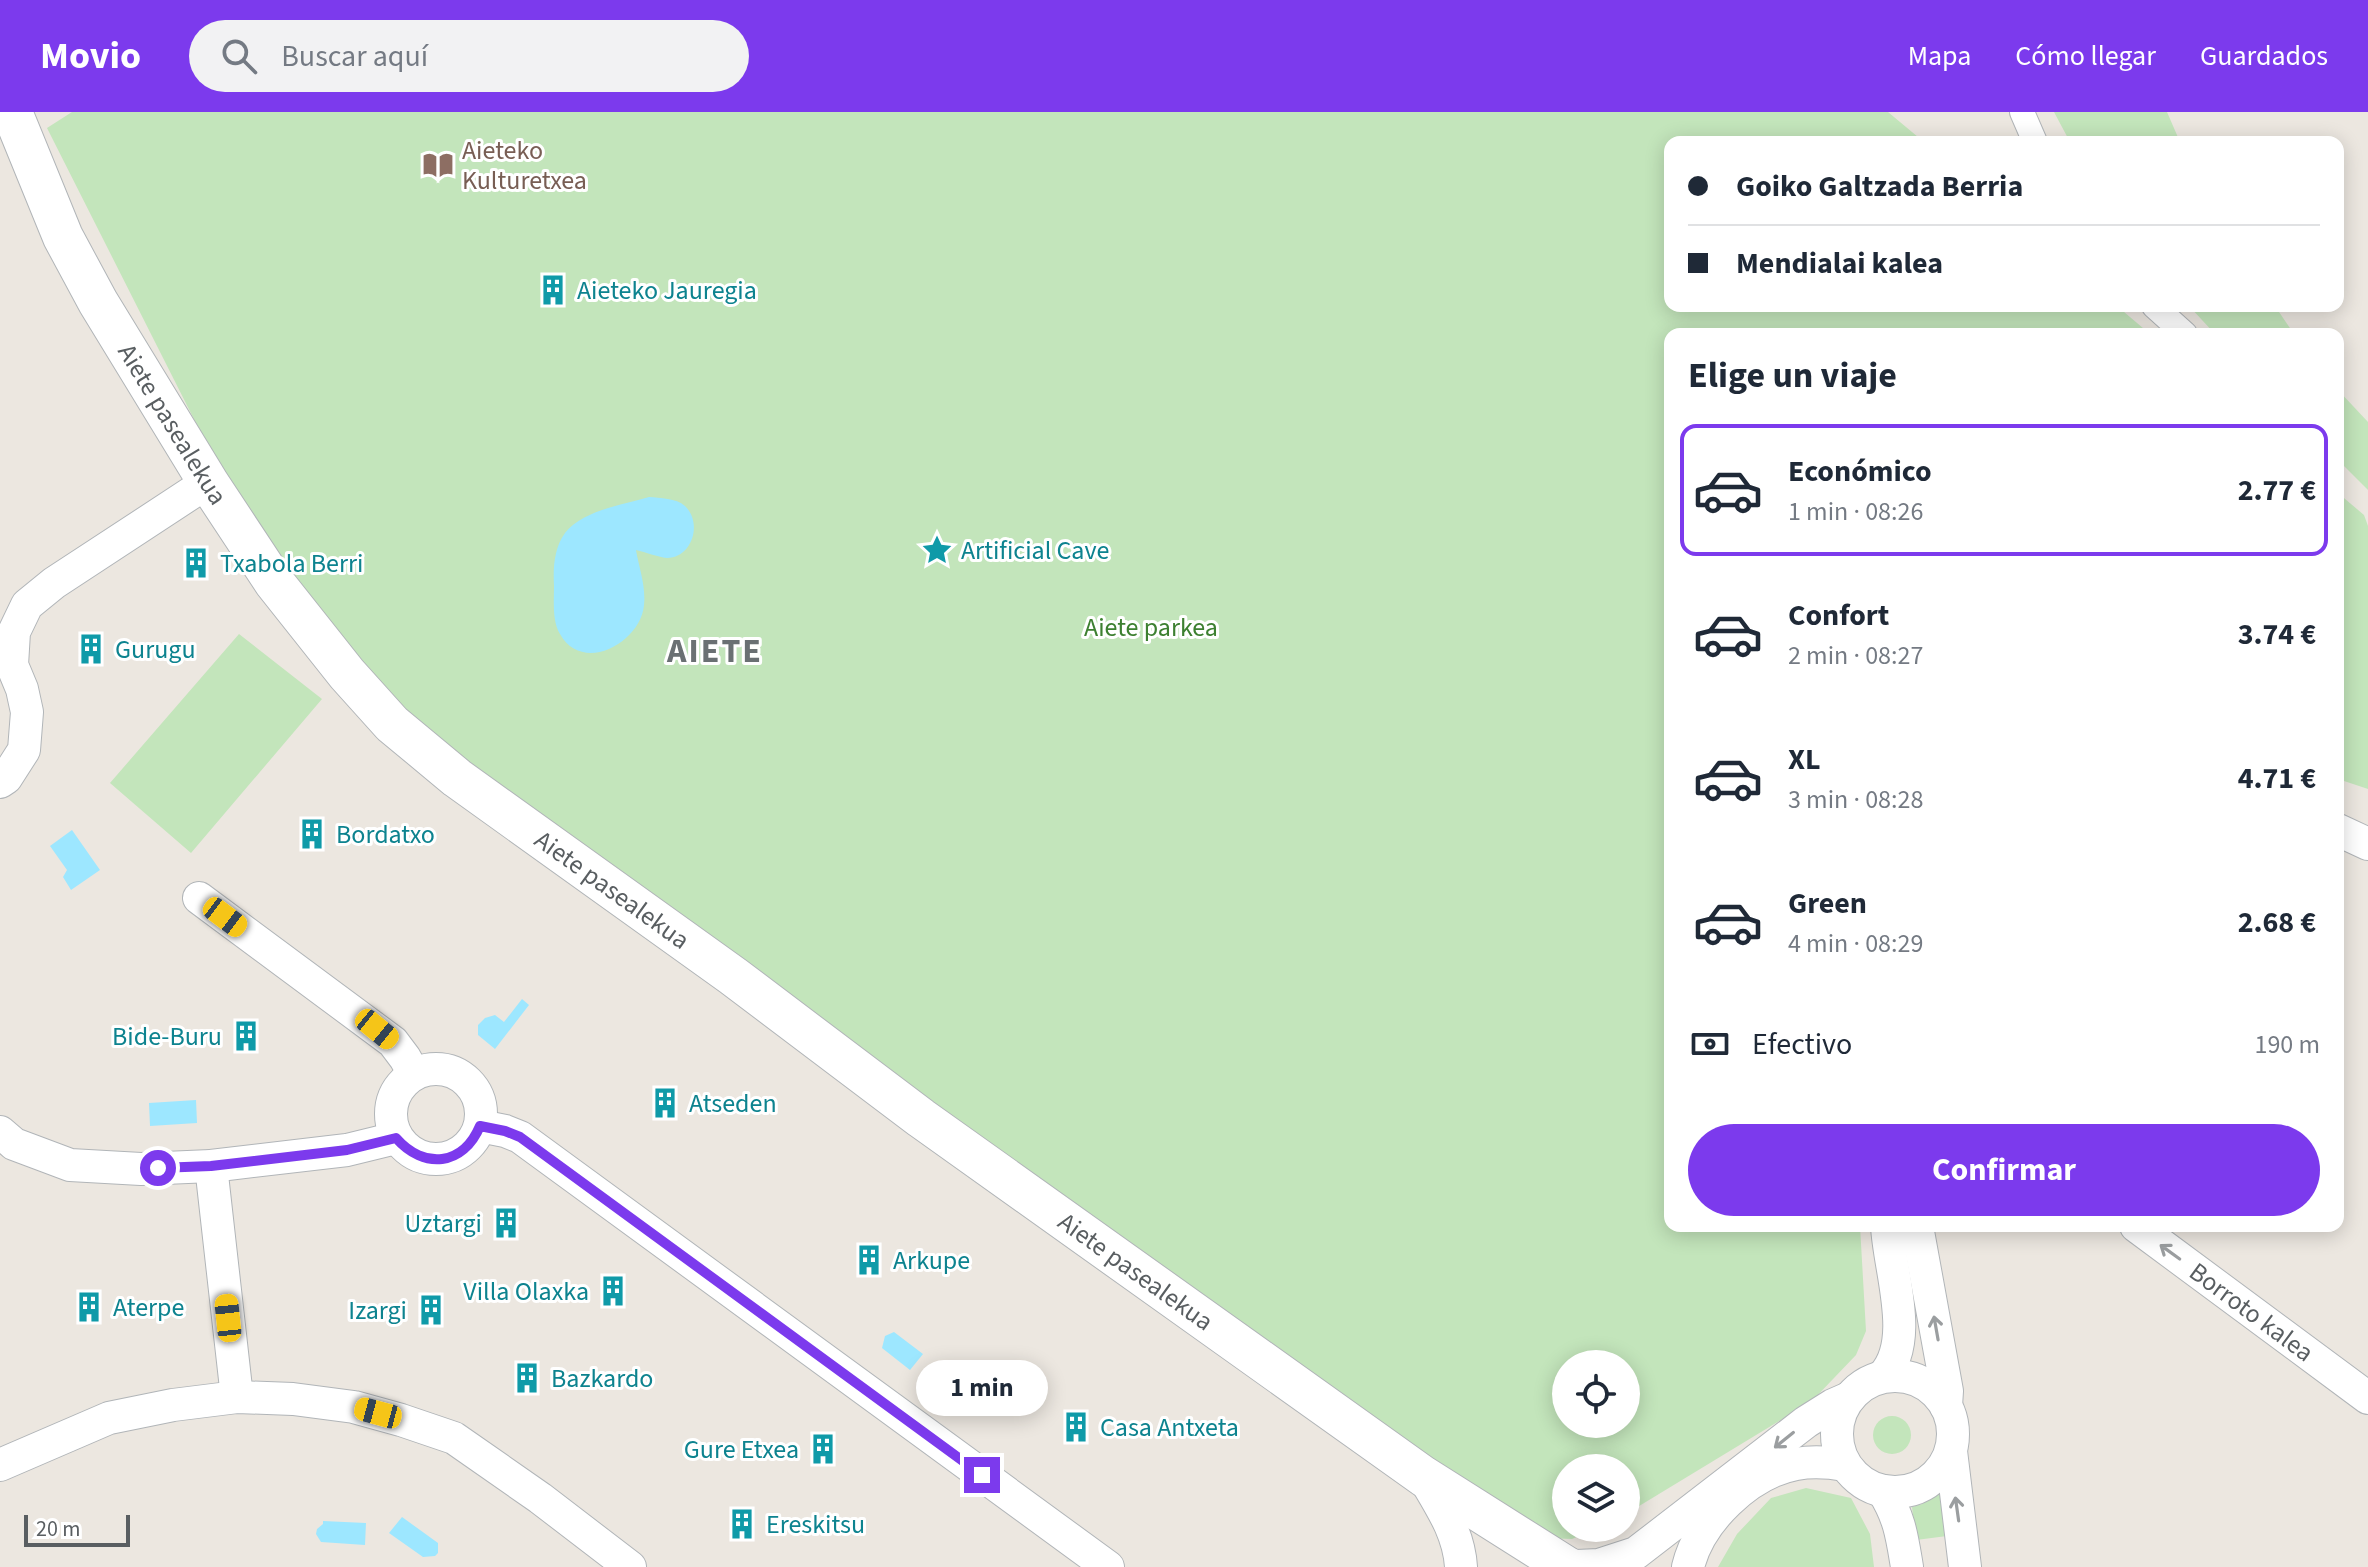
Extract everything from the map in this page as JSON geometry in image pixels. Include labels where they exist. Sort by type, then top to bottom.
[{"type":"street","name":"Aiete pasealekua","points":[[12,112],[70,250],[98,302],[208,482],[274,582],[347,674],[392,724],[457,778],[733,976],[921,1118],[1552,1566]]},
{"type":"street","points":[[2022,112],[2032,136]]},
{"type":"street","points":[[2161,312],[2178,328]]},
{"type":"street","points":[[0,782],[24,750],[27,712],[12,665],[14,632],[27,605],[54,583],[208,482]]},
{"type":"street","points":[[2344,833],[2368,844]]},
{"type":"street","points":[[199,898],[393,1042],[414,1074]]},
{"type":"street","points":[[428,1069],[443,1069],[458,1074],[470,1083],[478,1096],[480,1126],[474,1140],[450,1158],[434,1160],[419,1157],[396,1138],[390,1114],[396,1091],[414,1074],[428,1069]]},
{"type":"street","points":[[480,1126],[520,1137],[1108,1567]]},
{"type":"street","points":[[0,1132],[14,1144],[70,1165],[141,1169],[211,1166],[347,1150],[396,1138]]},
{"type":"street","points":[[211,1166],[237,1397]]},
{"type":"street","points":[[1888,1232],[1899,1338],[1892,1365],[1883,1376],[1861,1387],[1849,1398],[1840,1414],[1836,1431],[1838,1449],[1855,1478],[1868,1487],[1900,1493],[1917,1489],[1932,1480],[1944,1467],[1951,1451]]},
{"type":"street","points":[[1896,1304],[1905,1272],[1902,1232]]},
{"type":"street","points":[[1918,1232],[1947,1391],[1946,1406]]},
{"type":"street","name":"Borroto kalea","points":[[2144,1232],[2368,1398]]},
{"type":"street","points":[[1883,1376],[1908,1377],[1923,1383],[1946,1406],[1954,1427],[1951,1451],[1965,1567]]},
{"type":"street","points":[[0,1465],[109,1418],[173,1405],[237,1397],[293,1399],[354,1407],[454,1438],[540,1498],[630,1567]]},
{"type":"street","points":[[1552,1566],[1599,1565],[1636,1553],[1806,1422],[1849,1398]]},
{"type":"street","points":[[1688,1567],[1709,1524],[1741,1491],[1765,1475],[1792,1465],[1827,1462],[1845,1465]]},
{"type":"street","points":[[1423,1476],[1452,1526],[1461,1567]]},
{"type":"street","points":[[1883,1491],[1901,1526],[1907,1567]]},
{"type":"green space","name":"Aiete parkea","points":[[72,112],[1888,112],[1917,136],[1664,136],[1664,312],[2124,312],[2143,328],[1664,328],[1664,1232],[1860,1232],[1866,1331],[1856,1355],[1812,1401],[1640,1505],[1640,1454],[1552,1454],[1552,1538],[1544,1538],[472,778],[357,665],[275,552],[210,451],[47,128]]},
{"type":"green space","points":[[2054,112],[2167,112],[2177,136],[2067,136]]},
{"type":"green space","points":[[2195,312],[2279,312],[2290,328],[2209,328]]},
{"type":"green space","points":[[2344,396],[2368,422],[2368,490],[2344,466]]},
{"type":"green space","points":[[2344,498],[2364,515],[2368,526],[2368,789],[2344,781]]},
{"type":"green space","points":[[239,634],[322,699],[191,853],[110,783]]},
{"type":"green space","points":[[1892,1416],[1905,1422],[1911,1435],[1905,1448],[1892,1454],[1879,1448],[1873,1435],[1879,1422]]},
{"type":"green space","points":[[1806,1488],[1851,1498],[1870,1534],[1874,1567],[1718,1567],[1737,1534],[1771,1498]]},
{"type":"green space","points":[[1941,1488],[1947,1536],[1916,1540],[1912,1507],[1922,1504]]},
{"type":"water","points":[[649,497],[673,500],[685,506],[693,521],[692,538],[683,552],[667,558],[636,550],[644,591],[640,619],[633,631],[610,649],[596,653],[582,652],[570,646],[556,623],[554,572],[558,545],[565,533],[582,519],[604,509]]},
{"type":"water","points":[[72,830],[100,870],[71,890],[63,877],[67,870],[50,846]]},
{"type":"water","points":[[522,999],[529,1005],[495,1049],[478,1035],[478,1025],[485,1018],[495,1015],[504,1022]]},
{"type":"water","points":[[196,1100],[197,1123],[150,1126],[149,1103]]},
{"type":"water","points":[[894,1332],[923,1354],[910,1370],[882,1348],[885,1336]]},
{"type":"water","points":[[402,1517],[438,1543],[435,1556],[423,1557],[389,1533]]},
{"type":"water","points":[[323,1521],[366,1523],[365,1545],[321,1542],[316,1534]]},
{"type":"place","name":"Aieteko Kulturetxea","points":[[438,165]]},
{"type":"place","name":"Aieteko Jauregia","points":[[553,290]]},
{"type":"place","name":"Artificial Cave","points":[[937,550]]},
{"type":"place","name":"Txabola Berri","points":[[196,563]]},
{"type":"place","name":"Gurugu","points":[[91,649]]},
{"type":"place","name":"Bordatxo","points":[[312,834]]},
{"type":"place","name":"Bide-Buru","points":[[246,1036]]},
{"type":"place","name":"Atseden","points":[[665,1103]]},
{"type":"place","name":"Uztargi","points":[[506,1223]]},
{"type":"place","name":"Arkupe","points":[[869,1260]]},
{"type":"place","name":"Villa Olaxka","points":[[613,1291]]},
{"type":"place","name":"Aterpe","points":[[89,1307]]},
{"type":"place","name":"Izargi","points":[[431,1310]]},
{"type":"place","name":"Bazkardo","points":[[527,1378]]},
{"type":"place","name":"Casa Antxeta","points":[[1076,1427]]},
{"type":"place","name":"Gure Etxea","points":[[823,1449]]},
{"type":"place","name":"Ereskitsu","points":[[742,1524]]},
{"type":"district","name":"AIETE","points":[[715,650]]},
{"type":"route","points":[[158,1168],[211,1166],[347,1150],[396,1138],[419,1157],[434,1160],[450,1158],[463,1151],[474,1140],[480,1126],[505,1131],[520,1137],[982,1475]]}]
